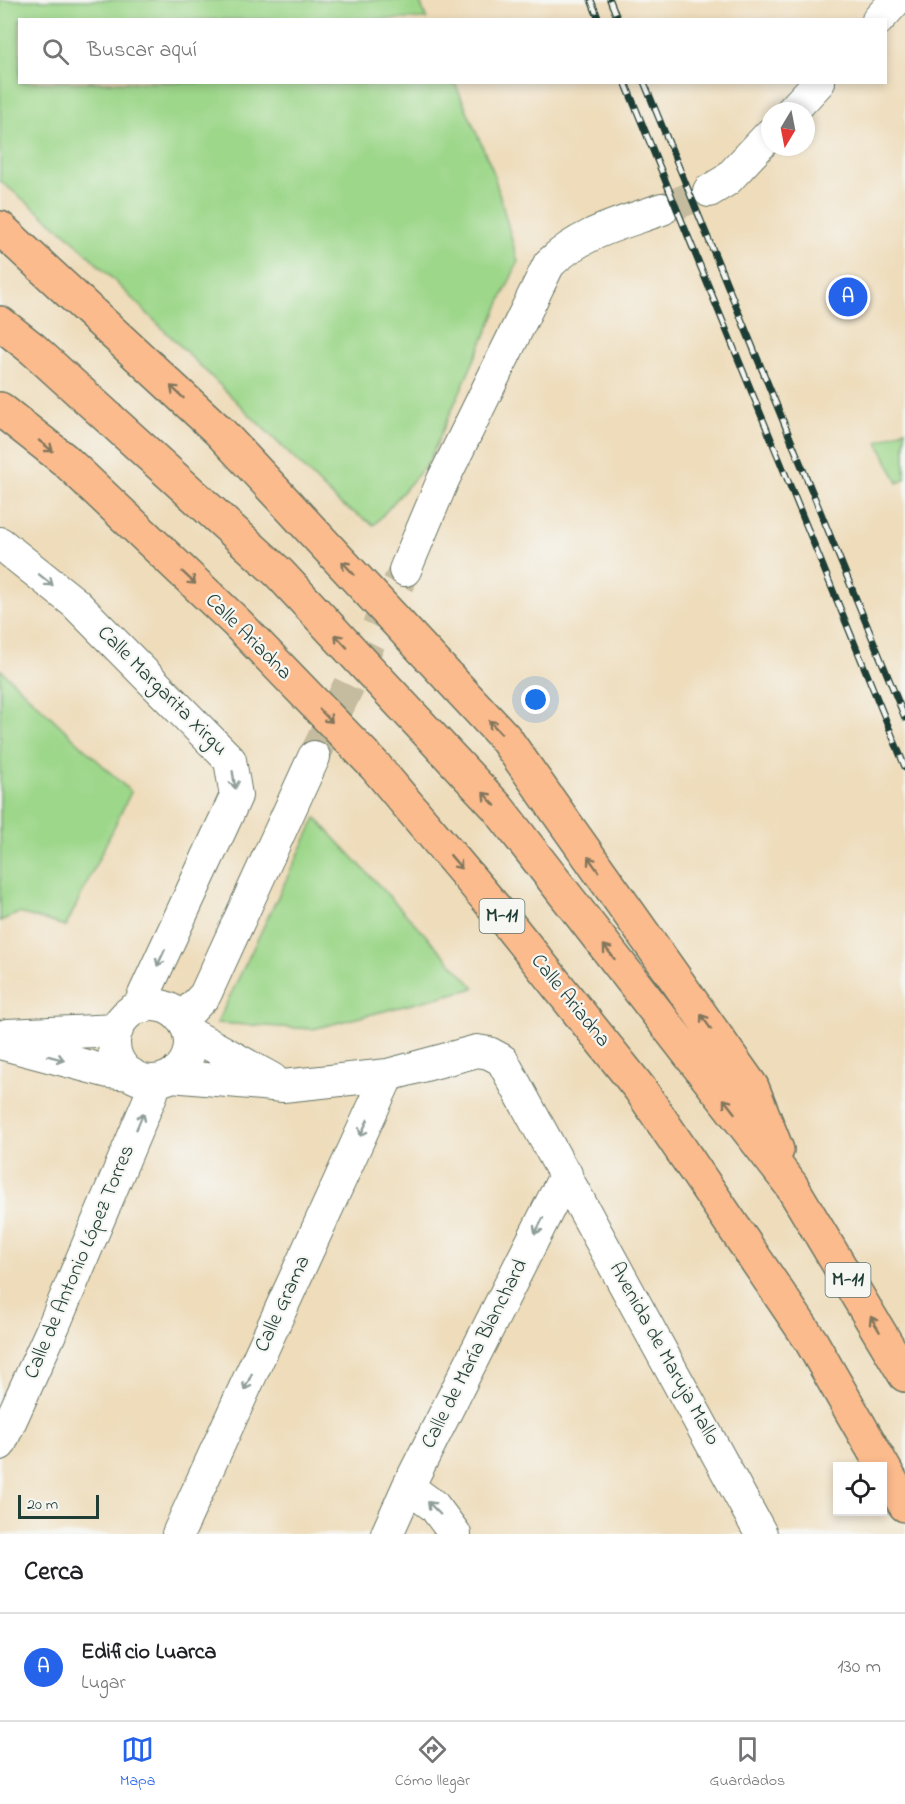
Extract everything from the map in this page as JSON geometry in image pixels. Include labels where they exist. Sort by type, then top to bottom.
[{"type":"highway","points":[[0,228],[220,432],[505,738],[752,1087],[791,1185]]},
{"type":"highway","points":[[0,236],[32,258]]},
{"type":"highway","name":"M-11","points":[[0,323],[33,349],[279,573],[496,807],[791,1185],[905,1375]]},
{"type":"highway","name":"Calle Ariadna","points":[[0,410],[66,461],[236,622],[375,766],[505,920],[640,1089],[811,1341],[905,1505]]},
{"type":"street","points":[[880,18],[896,0]]},
{"type":"street","points":[[800,102],[817,84]]},
{"type":"street","points":[[709,192],[727,180],[761,144]]},
{"type":"street","points":[[405,570],[442,480],[549,264],[564,250],[583,238],[662,209]]},
{"type":"street","name":"Calle Margarita Xirgu","points":[[0,543],[75,603],[230,760],[236,796],[143,997],[146,1006]]},
{"type":"street","points":[[283,1086],[185,1026],[165,1007],[146,1006],[128,1014],[121,1021],[114,1042],[116,1055],[122,1066],[149,1077],[181,1068],[190,1046],[185,1026],[205,995],[314,757]]},
{"type":"street","points":[[0,1036],[117,1030]]},
{"type":"street","name":"Avenida de Maruja Mallo","points":[[0,1043],[109,1072],[283,1086],[388,1075],[477,1051],[489,1053],[502,1060],[762,1534]]},
{"type":"street","name":"Calle Grama","points":[[178,1534],[388,1075]]},
{"type":"street","name":"Calle de Antonio López Torres","points":[[4,1426],[54,1325],[152,1093],[149,1077]]},
{"type":"street","name":"Calle de María Blanchard","points":[[387,1534],[408,1487],[566,1174]]},
{"type":"street","points":[[408,1487],[434,1506],[455,1534]]},
{"type":"green space","points":[[0,0],[419,0],[427,18],[18,18],[18,84],[455,84],[493,171],[518,262],[428,463],[374,525],[340,504],[69,236],[0,181]]},
{"type":"green space","points":[[905,429],[905,479],[898,483],[878,442]]},
{"type":"green space","points":[[0,669],[131,792],[66,926],[19,913],[0,921]]},
{"type":"green space","points":[[316,818],[475,988],[313,1029],[217,1023]]},
{"type":"tunnel","points":[[662,209],[709,191]]},
{"type":"tunnel","points":[[314,757],[405,570]]},
{"type":"railway","points":[[591,0],[598,18]]},
{"type":"railway","points":[[610,0],[617,18]]},
{"type":"railway","points":[[626,84],[905,767]]},
{"type":"railway","points":[[645,84],[905,718]]},
{"type":"place","name":"Edificio Luarca","points":[[848,297]]}]
